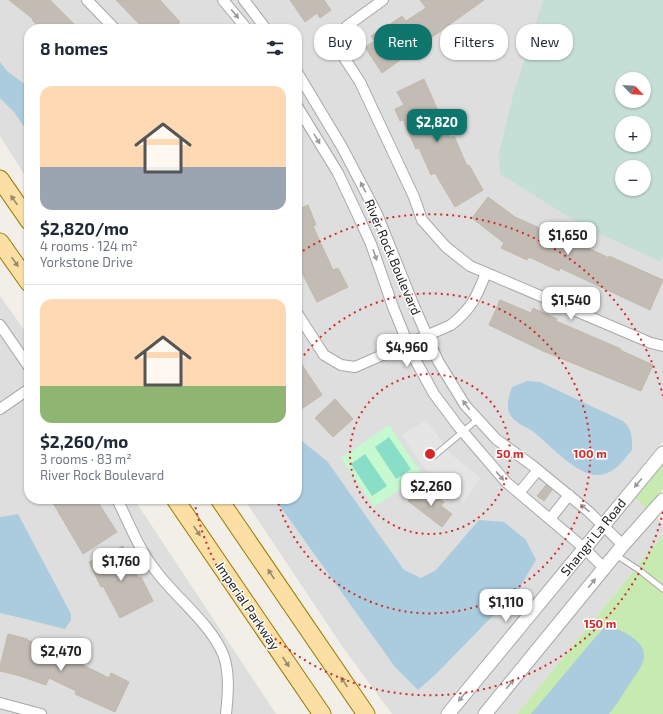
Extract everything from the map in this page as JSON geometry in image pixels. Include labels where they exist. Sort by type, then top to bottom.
[{"type":"main road","points":[[0,179],[24,214]]},
{"type":"main road","points":[[0,242],[24,276]]},
{"type":"main road","name":"Imperial Parkway","points":[[178,504],[322,714]]},
{"type":"main road","points":[[222,504],[366,714]]},
{"type":"street","points":[[87,0],[110,24]]},
{"type":"street","points":[[223,0],[243,24]]},
{"type":"street","points":[[244,0],[262,24]]},
{"type":"street","points":[[383,0],[347,26],[340,36],[339,46],[343,56],[360,82],[414,197],[422,220],[446,247],[470,266],[652,343],[663,346]]},
{"type":"street","name":"River Rock Boulevard","points":[[302,80],[342,147],[377,214],[438,361],[465,405],[496,439],[538,470],[603,524],[619,550]]},
{"type":"street","name":"River Rock Boulevard","points":[[302,114],[338,173],[355,209],[371,244],[393,307],[408,344],[434,394],[463,432],[506,482],[550,518],[604,568]]},
{"type":"street","points":[[302,321],[324,355],[341,365],[355,366],[451,325],[463,316],[470,307],[486,274]]},
{"type":"street","points":[[0,325],[24,360]]},
{"type":"street","points":[[0,409],[24,392]]},
{"type":"street","name":"Shangri La Road","points":[[448,714],[663,453]]},
{"type":"street","points":[[519,493],[538,470]]},
{"type":"street","points":[[550,518],[569,495]]},
{"type":"street","points":[[485,714],[604,568],[663,500]]},
{"type":"street","points":[[120,504],[149,562],[164,582],[210,632],[217,642],[223,654],[227,668],[228,698],[226,714]]},
{"type":"street","points":[[0,703],[41,714]]},
{"type":"lane","points":[[434,456],[478,419]]},
{"type":"lane","points":[[619,550],[639,570],[663,589]]},
{"type":"shaded area","points":[[0,0],[543,0],[535,24],[516,24],[516,60],[524,60],[513,94],[499,152],[661,262],[663,257],[663,441],[440,714],[392,714],[344,649],[247,504],[302,504],[302,24],[24,24],[24,174],[0,136]]},
{"type":"shaded area","points":[[543,0],[663,0],[663,257],[661,262],[585,227],[500,174],[499,152],[513,94],[524,60],[573,60],[573,24],[535,24]]},
{"type":"shaded area","points":[[0,62],[8,72],[24,83],[24,127],[14,112],[0,98]]},
{"type":"shaded area","points":[[0,296],[24,330],[24,504],[137,504],[276,714],[0,714],[0,613],[35,622],[18,514],[0,517]]},
{"type":"shaded area","points":[[527,381],[540,382],[623,421],[630,431],[632,438],[632,450],[614,470],[604,474],[590,474],[572,465],[538,435],[515,421],[509,413],[508,402],[512,387]]},
{"type":"shaded area","points":[[426,420],[451,454],[481,478],[464,502],[445,488],[428,472],[402,435]]},
{"type":"shaded area","points":[[302,441],[327,461],[404,570],[421,578],[436,570],[479,520],[504,522],[526,540],[536,560],[518,590],[437,673],[418,690],[395,667],[279,504],[302,504]]},
{"type":"shaded area","points":[[634,497],[647,509],[610,551],[477,714],[456,714]]},
{"type":"shaded area","points":[[18,514],[71,614],[71,620],[65,629],[0,613],[0,517]]},
{"type":"shaded area","points":[[656,517],[663,524],[663,535],[517,714],[493,714],[628,549]]},
{"type":"shaded area","points":[[609,626],[620,630],[638,642],[644,652],[644,658],[638,672],[609,714],[531,714],[593,640],[604,628]]},
{"type":"green space","points":[[389,425],[422,474],[374,507],[341,458]]},
{"type":"green space","points":[[389,437],[411,469],[396,479],[375,447]]},
{"type":"green space","points":[[365,454],[387,486],[372,496],[351,464]]},
{"type":"green space","points":[[663,462],[663,489],[647,509],[634,497]]},
{"type":"green space","points":[[663,535],[663,714],[517,714]]},
{"type":"building","points":[[9,0],[50,0],[74,24],[36,24],[32,20],[33,19]]},
{"type":"building","points":[[116,0],[160,0],[180,22],[178,24],[139,24]]},
{"type":"building","points":[[290,0],[324,0],[331,10],[320,18],[317,13],[305,22]]},
{"type":"building","points":[[420,0],[484,0],[450,24],[440,24],[440,31],[432,37],[432,24],[390,24],[402,16],[406,21],[426,8]]},
{"type":"building","points":[[374,34],[374,41],[371,36]]},
{"type":"building","points":[[374,41],[374,60],[400,60],[382,73],[366,49],[366,46]]},
{"type":"building","points":[[424,79],[450,138],[454,136],[467,166],[469,165],[483,190],[455,207],[435,173],[431,175],[419,148],[416,149],[403,120],[400,121],[395,109],[404,105],[397,92]]},
{"type":"building","points":[[488,197],[515,217],[546,231],[547,228],[609,258],[609,256],[663,280],[650,310],[560,268],[559,271],[529,257],[527,260],[501,248],[504,243],[472,218]]},
{"type":"building","points":[[308,205],[316,225],[313,226],[333,270],[338,268],[348,287],[317,302],[302,273],[302,208]]},
{"type":"building","points":[[500,300],[531,313],[533,308],[557,319],[556,321],[621,349],[620,350],[653,365],[641,391],[543,351],[489,325]]},
{"type":"building","points":[[302,365],[322,395],[302,409]]},
{"type":"building","points":[[335,399],[353,419],[333,437],[315,418]]},
{"type":"building","points":[[546,485],[552,490],[544,501],[537,496]]},
{"type":"building","points":[[418,488],[430,497],[432,494],[444,502],[441,506],[452,514],[442,527],[408,501]]},
{"type":"building","points":[[54,504],[99,504],[117,532],[83,554]]},
{"type":"building","points":[[123,546],[138,578],[141,577],[153,601],[120,618],[103,586],[101,587],[89,562]]},
{"type":"building","points":[[8,634],[28,639],[27,640],[65,653],[66,652],[85,661],[83,665],[109,678],[111,673],[129,682],[115,712],[75,694],[76,691],[49,678],[46,685],[0,671]]}]
